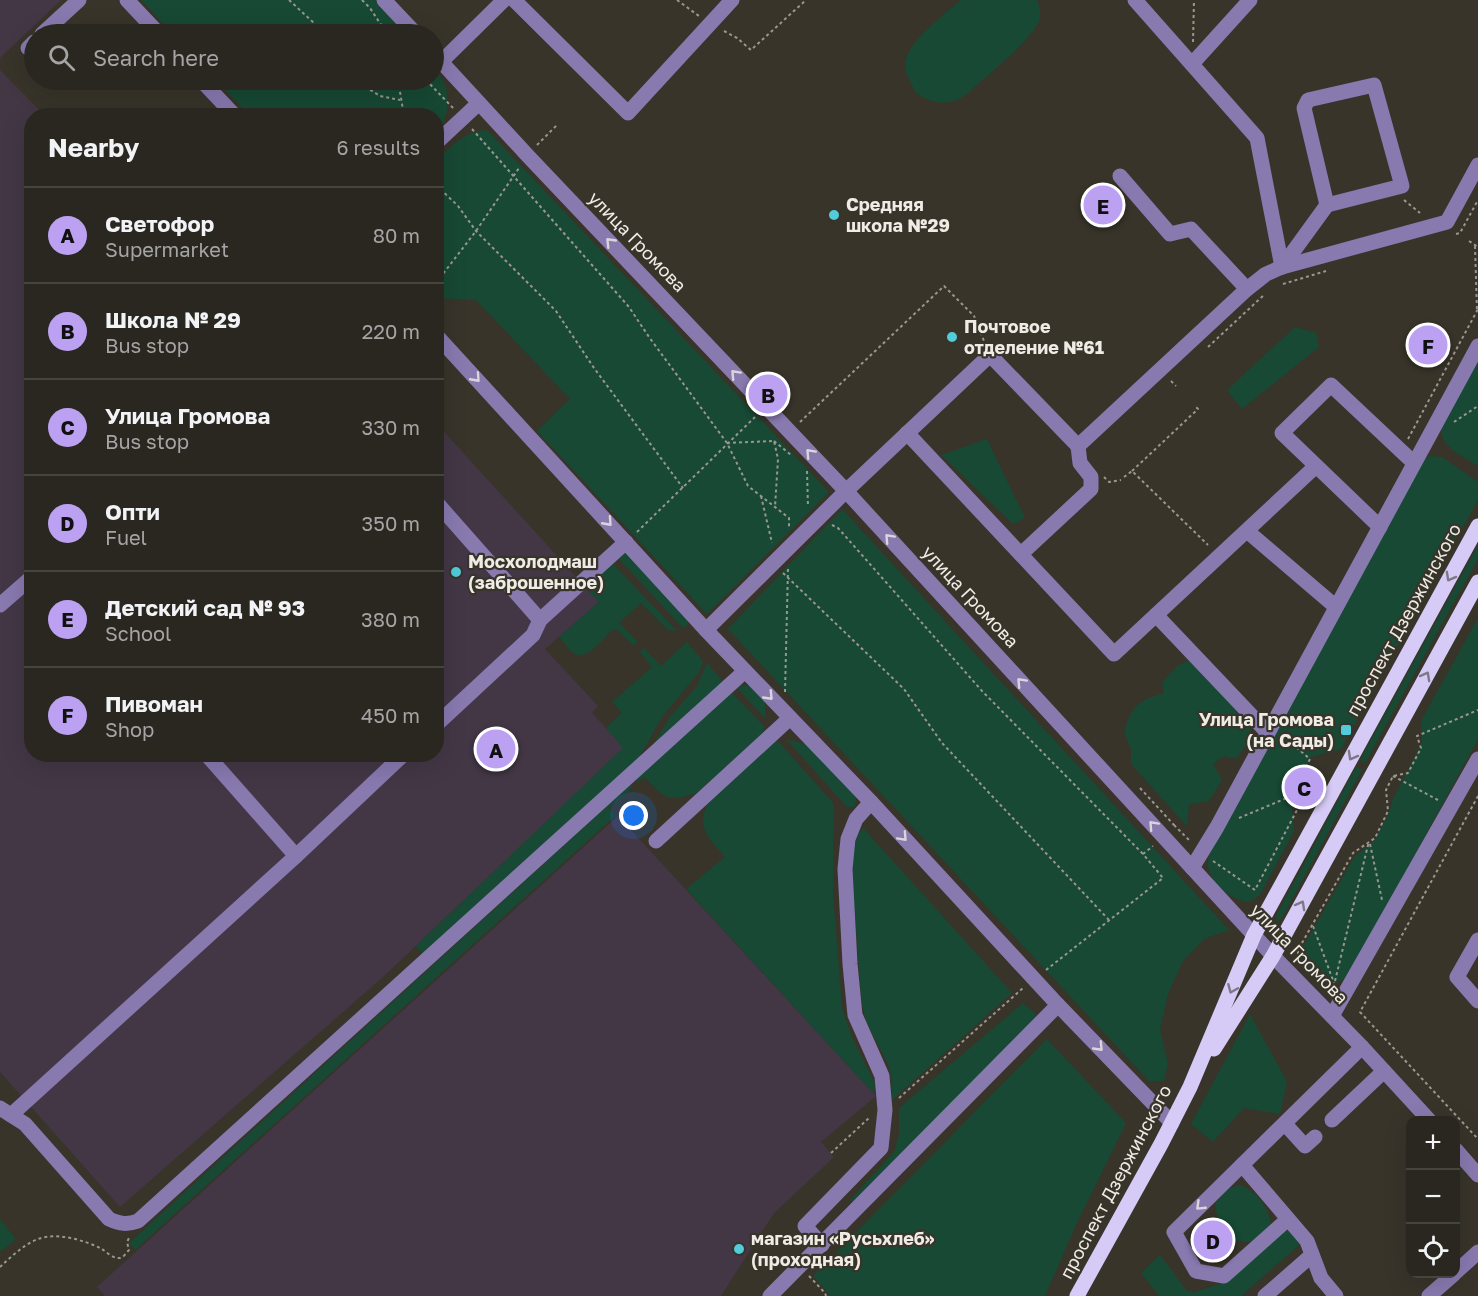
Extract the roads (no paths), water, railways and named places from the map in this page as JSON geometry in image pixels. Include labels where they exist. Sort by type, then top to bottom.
[{"type":"main road","name":"проспект Дзержинского","points":[[1082,1294],[1190,1087],[1254,936],[1478,526]]},
{"type":"main road","name":"проспект Дзержинского","points":[[1190,1087],[1273,956],[1478,582]]},
{"type":"street","points":[[53,24],[79,0]]},
{"type":"street","points":[[127,0],[150,24]]},
{"type":"street","points":[[384,0],[407,24]]},
{"type":"street","points":[[444,52],[504,0]]},
{"type":"street","points":[[514,0],[628,113],[732,0]]},
{"type":"street","points":[[1135,0],[1257,138],[1282,267]]},
{"type":"street","points":[[1192,64],[1250,0]]},
{"type":"street","name":"улица Громова","points":[[444,66],[846,491],[1254,936],[1425,1116]]},
{"type":"street","points":[[1282,267],[1327,205],[1402,186],[1374,85],[1308,100],[1304,108],[1327,205]]},
{"type":"street","points":[[210,90],[227,108]]},
{"type":"street","points":[[444,135],[479,103]]},
{"type":"street","points":[[1078,446],[1266,274],[1282,267],[1447,222],[1478,165]]},
{"type":"street","points":[[1120,176],[1170,234],[1191,229],[1247,289]]},
{"type":"street","points":[[444,344],[706,630],[1172,1123]]},
{"type":"street","points":[[1192,868],[1270,730],[1478,346]]},
{"type":"street","points":[[706,630],[846,491],[990,355],[1078,446],[1080,463],[1091,477],[1091,489],[1021,554]]},
{"type":"street","points":[[1380,527],[1282,433],[1331,385],[1414,463]]},
{"type":"street","points":[[908,433],[1114,654],[1316,466]]},
{"type":"street","points":[[444,511],[540,620]]},
{"type":"street","points":[[1247,531],[1336,607]]},
{"type":"street","points":[[444,718],[533,635],[540,620],[626,543]]},
{"type":"street","points":[[0,605],[24,584]]},
{"type":"street","points":[[1156,615],[1270,730]]},
{"type":"street","points":[[396,762],[297,856],[5,1112],[25,1124],[109,1219],[128,1225],[138,1221],[745,671]]},
{"type":"street","points":[[656,841],[788,715]]},
{"type":"street","points":[[1332,1016],[1478,759]]},
{"type":"street","points":[[213,762],[297,856]]},
{"type":"street","points":[[822,1245],[805,1226],[881,1148],[885,1110],[882,1076],[855,1015],[844,869],[848,839],[856,819],[871,802]]},
{"type":"street","points":[[1478,940],[1457,977],[1478,1001]]},
{"type":"street","points":[[770,1296],[1058,1005]]},
{"type":"street","points":[[1288,1219],[1224,1276],[1196,1271],[1174,1232],[1362,1047]]},
{"type":"street","points":[[1332,1120],[1384,1071]]},
{"type":"street","points":[[1285,1124],[1305,1146],[1315,1137]]},
{"type":"street","points":[[1460,1155],[1478,1175]]},
{"type":"street","points":[[1242,1165],[1307,1241],[1321,1278],[1336,1296]]},
{"type":"street","points":[[1460,1268],[1478,1252]]},
{"type":"street","points":[[1266,1296],[1312,1255]]},
{"type":"street","points":[[1429,1296],[1449,1278]]},
{"type":"place","name":"Детский сад № 93","points":[[1103,205]]},
{"type":"place","name":"Средняя школа №29","points":[[834,215]]},
{"type":"place","name":"Почтовое отделение №61","points":[[952,337]]},
{"type":"place","name":"Пивоман","points":[[1428,345]]},
{"type":"place","name":"Школа № 29","points":[[768,394]]},
{"type":"place","name":"Мосхолодмаш (заброшенное)","points":[[456,572]]},
{"type":"place","name":"Улица Громова (на Сады)","points":[[1346,730]]},
{"type":"place","name":"Светофор","points":[[496,749]]},
{"type":"place","name":"Улица Громова","points":[[1304,787]]},
{"type":"place","name":"Опти","points":[[1213,1240]]},
{"type":"place","name":"магазин «Русьхлеб» (проходная)","points":[[739,1249]]}]
